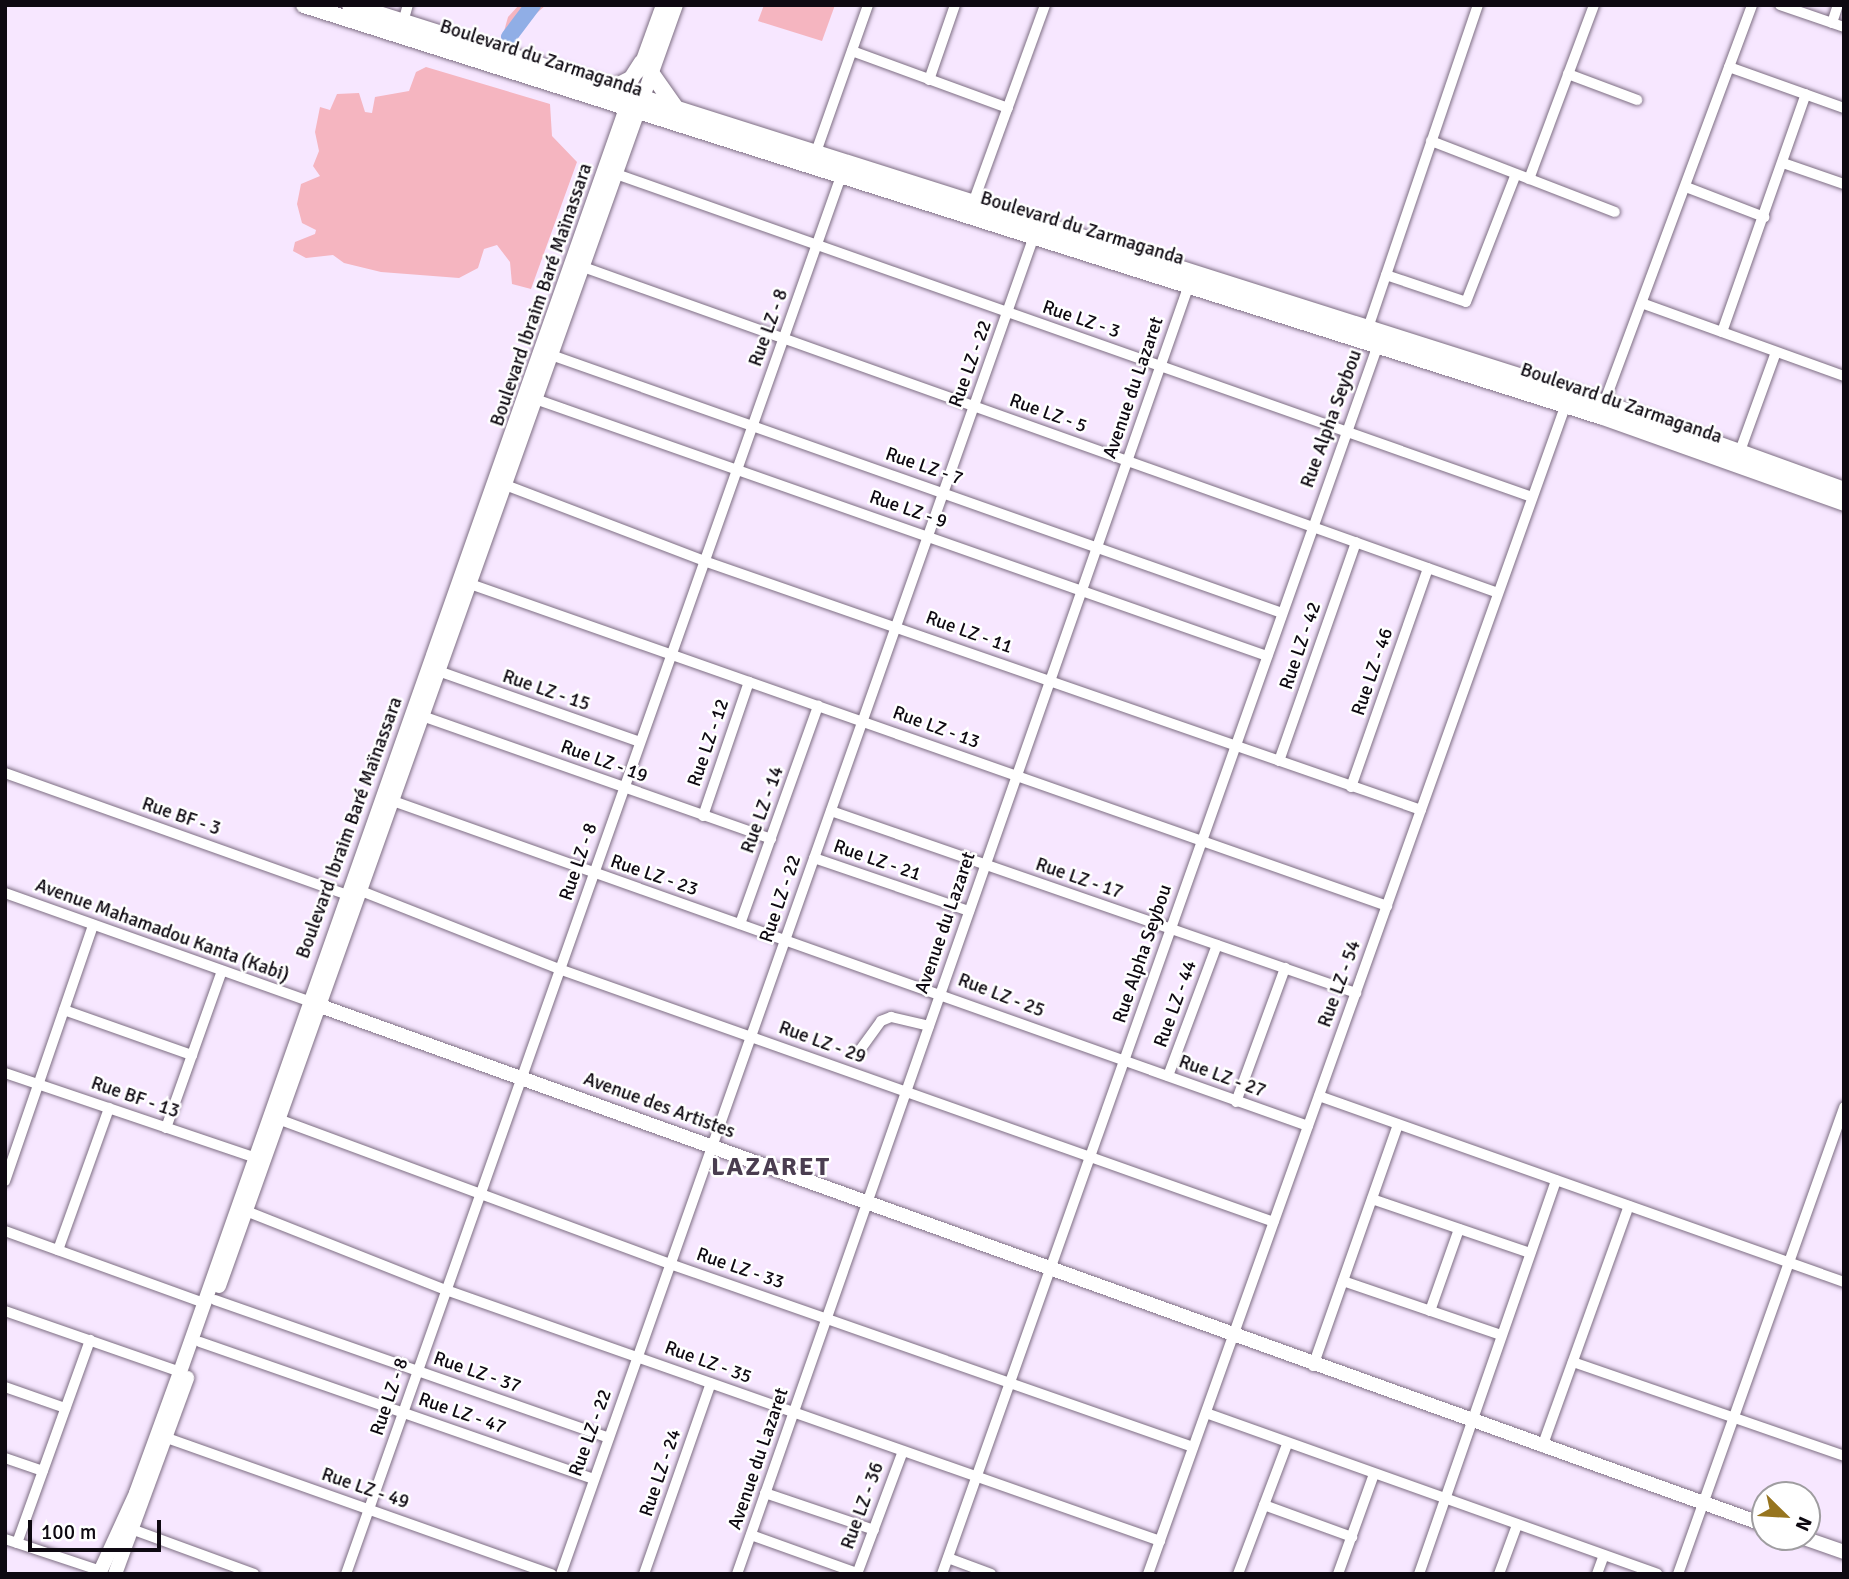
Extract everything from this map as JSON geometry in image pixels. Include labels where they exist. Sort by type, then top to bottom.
[{"type":"main road","name":"Boulevard du Zarmaganda","points":[[303,5],[327,9],[635,103],[844,169],[1034,236],[1565,407],[1602,410],[1740,451],[1844,489]]},
{"type":"main road","name":"Boulevard du Zarmaganda","points":[[350,5],[613,88],[635,103],[674,106],[816,152],[844,169],[973,203],[1368,328],[1602,410],[1844,503]]},
{"type":"main road","points":[[635,103],[663,5]]},
{"type":"main road","points":[[613,88],[647,68],[676,5]]},
{"type":"main road","points":[[647,68],[674,106]]},
{"type":"main road","name":"Boulevard Ibraim Baré Maïnassara","points":[[109,1573],[134,1530],[167,1438],[200,1342],[209,1301],[253,1157],[360,891],[473,585],[619,175],[635,103]]},
{"type":"main road","name":"Boulevard Ibraim Baré Maïnassara","points":[[109,1573],[131,1504],[180,1372],[246,1211],[278,1119],[345,894],[635,103]]},
{"type":"main road","name":"Avenue des Artistes","points":[[313,1003],[711,1145],[867,1205],[1234,1335],[1313,1366],[1751,1520]]},
{"type":"main road","points":[[1821,1544],[1844,1552]]},
{"type":"street","points":[[402,22],[408,5]]},
{"type":"street","points":[[816,152],[868,5]]},
{"type":"street","points":[[929,80],[955,5]]},
{"type":"street","points":[[973,203],[1045,5]]},
{"type":"street","points":[[1368,328],[1478,5]]},
{"type":"street","points":[[1529,179],[1594,5]]},
{"type":"street","points":[[1602,410],[1644,304],[1752,5]]},
{"type":"street","points":[[1780,5],[1844,27]]},
{"type":"street","points":[[1832,23],[1838,5]]},
{"type":"street","points":[[852,51],[1008,108]]},
{"type":"street","points":[[1729,67],[1844,108]]},
{"type":"street","points":[[1568,74],[1637,100]]},
{"type":"street","points":[[1722,332],[1807,94]]},
{"type":"street","points":[[1432,141],[1615,212]]},
{"type":"street","points":[[1783,163],[1844,184]]},
{"type":"street","name":"Rue LZ - 8","points":[[346,1574],[844,169]]},
{"type":"street","points":[[1386,275],[1466,302],[1516,174]]},
{"type":"street","name":"Rue LZ - 3","points":[[619,175],[820,242],[1008,313],[1532,497]]},
{"type":"street","points":[[1686,187],[1764,217]]},
{"type":"street","name":"Rue LZ - 22","points":[[561,1574],[711,1145],[931,537],[1034,236]]},
{"type":"street","name":"Rue LZ - 5","points":[[586,268],[1498,593]]},
{"type":"street","name":"Avenue du Lazaret","points":[[737,1574],[1189,285]]},
{"type":"street","points":[[1644,304],[1776,352],[1843,373]]},
{"type":"street","name":"Rue Alpha Seybou","points":[[942,1574],[1378,345]]},
{"type":"street","points":[[1740,451],[1776,352]]},
{"type":"street","name":"Rue LZ - 7","points":[[554,356],[1282,613]]},
{"type":"street","name":"Rue LZ - 9","points":[[538,400],[1267,656]]},
{"type":"street","name":"Rue LZ - 54","points":[[1148,1574],[1565,407]]},
{"type":"street","name":"Rue LZ - 11","points":[[508,486],[704,561],[1421,810]]},
{"type":"street","name":"Rue LZ - 42","points":[[1279,761],[1356,542]]},
{"type":"street","name":"Rue LZ - 46","points":[[1351,787],[1428,568]]},
{"type":"street","name":"Rue LZ - 13","points":[[473,585],[1387,906]]},
{"type":"street","name":"Rue LZ - 15","points":[[441,672],[640,742]]},
{"type":"street","name":"Rue LZ - 12","points":[[703,816],[749,682]]},
{"type":"street","name":"Rue LZ - 14","points":[[740,925],[818,706]]},
{"type":"street","name":"Rue LZ - 19","points":[[425,717],[771,839]]},
{"type":"street","name":"Rue BF - 3","points":[[5,774],[345,894]]},
{"type":"street","name":"Rue LZ - 23","points":[[393,801],[785,942]]},
{"type":"street","name":"Rue LZ - 17","points":[[831,811],[1356,993]]},
{"type":"street","name":"Rue LZ - 21","points":[[814,858],[969,911]]},
{"type":"street","name":"Rue LZ - 29","points":[[360,891],[559,969],[1274,1222]]},
{"type":"street","name":"Avenue Mahamadou Kanta (Kabi)","points":[[5,893],[313,1003]]},
{"type":"street","points":[[5,1181],[93,925]]},
{"type":"street","name":"Rue LZ - 25","points":[[785,942],[941,992],[1124,1061]]},
{"type":"street","name":"Rue LZ - 44","points":[[1168,1076],[1217,945]]},
{"type":"street","points":[[1236,1102],[1285,968]]},
{"type":"street","points":[[166,1128],[222,971]]},
{"type":"street","points":[[64,1010],[192,1055]]},
{"type":"street","points":[[860,1050],[881,1021],[891,1017],[929,1026]]},
{"type":"street","name":"Rue LZ - 27","points":[[1124,1061],[1308,1126]]},
{"type":"street","name":"Rue BF - 13","points":[[5,1073],[253,1157]]},
{"type":"street","points":[[1319,1096],[1844,1282]]},
{"type":"street","points":[[1678,1574],[1844,1107]]},
{"type":"street","points":[[58,1250],[109,1108]]},
{"type":"street","name":"Rue LZ - 33","points":[[278,1119],[479,1196],[1194,1447]]},
{"type":"street","points":[[1313,1366],[1398,1125]]},
{"type":"street","points":[[1419,1574],[1556,1180]]},
{"type":"street","points":[[1372,1199],[1530,1253]]},
{"type":"street","points":[[1542,1447],[1629,1206]]},
{"type":"street","name":"Rue LZ - 35","points":[[246,1211],[446,1290],[638,1355],[1160,1541]]},
{"type":"street","points":[[1430,1311],[1459,1229]]},
{"type":"street","name":"Rue LZ - 37","points":[[5,1231],[608,1438]]},
{"type":"street","points":[[1343,1281],[1502,1335]]},
{"type":"street","points":[[5,1311],[180,1372]]},
{"type":"street","points":[[18,1543],[90,1340]]},
{"type":"street","name":"Rue LZ - 47","points":[[200,1342],[593,1479]]},
{"type":"street","points":[[1573,1362],[1844,1456]]},
{"type":"street","name":"Rue LZ - 24","points":[[644,1574],[711,1383]]},
{"type":"street","points":[[5,1387],[65,1408]]},
{"type":"street","points":[[1206,1413],[1657,1574]]},
{"type":"street","name":"Rue LZ - 49","points":[[167,1438],[552,1574]]},
{"type":"street","points":[[1238,1574],[1287,1444]]},
{"type":"street","name":"Rue LZ - 36","points":[[857,1573],[903,1451]]},
{"type":"street","points":[[5,1458],[43,1472]]},
{"type":"street","points":[[1338,1574],[1374,1474]]},
{"type":"street","points":[[765,1493],[874,1530]]},
{"type":"street","points":[[1264,1505],[1352,1537]]},
{"type":"street","points":[[1499,1574],[1517,1525]]},
{"type":"street","points":[[134,1530],[254,1574]]},
{"type":"street","points":[[751,1535],[857,1573]]},
{"type":"street","points":[[5,1539],[109,1573]]},
{"type":"street","points":[[1597,1574],[1605,1555]]},
{"type":"street","points":[[948,1558],[991,1574]]},
{"type":"shaded area","points":[[519,5],[546,5],[509,37],[503,35],[508,17]]},
{"type":"shaded area","points":[[764,5],[835,5],[822,41],[758,21]]},
{"type":"shaded area","points":[[426,67],[550,104],[552,136],[577,162],[531,289],[512,284],[510,262],[497,245],[484,249],[478,268],[459,278],[381,272],[344,263],[333,255],[306,258],[293,251],[295,242],[315,234],[316,230],[302,223],[297,204],[301,184],[320,176],[313,166],[319,151],[315,132],[320,107],[330,110],[337,94],[359,93],[365,112],[372,113],[375,97],[409,91],[416,72]]},
{"type":"waterway","points":[[509,37],[533,5]]},
{"type":"district","name":"LAZARET","points":[[771,1168]]}]
